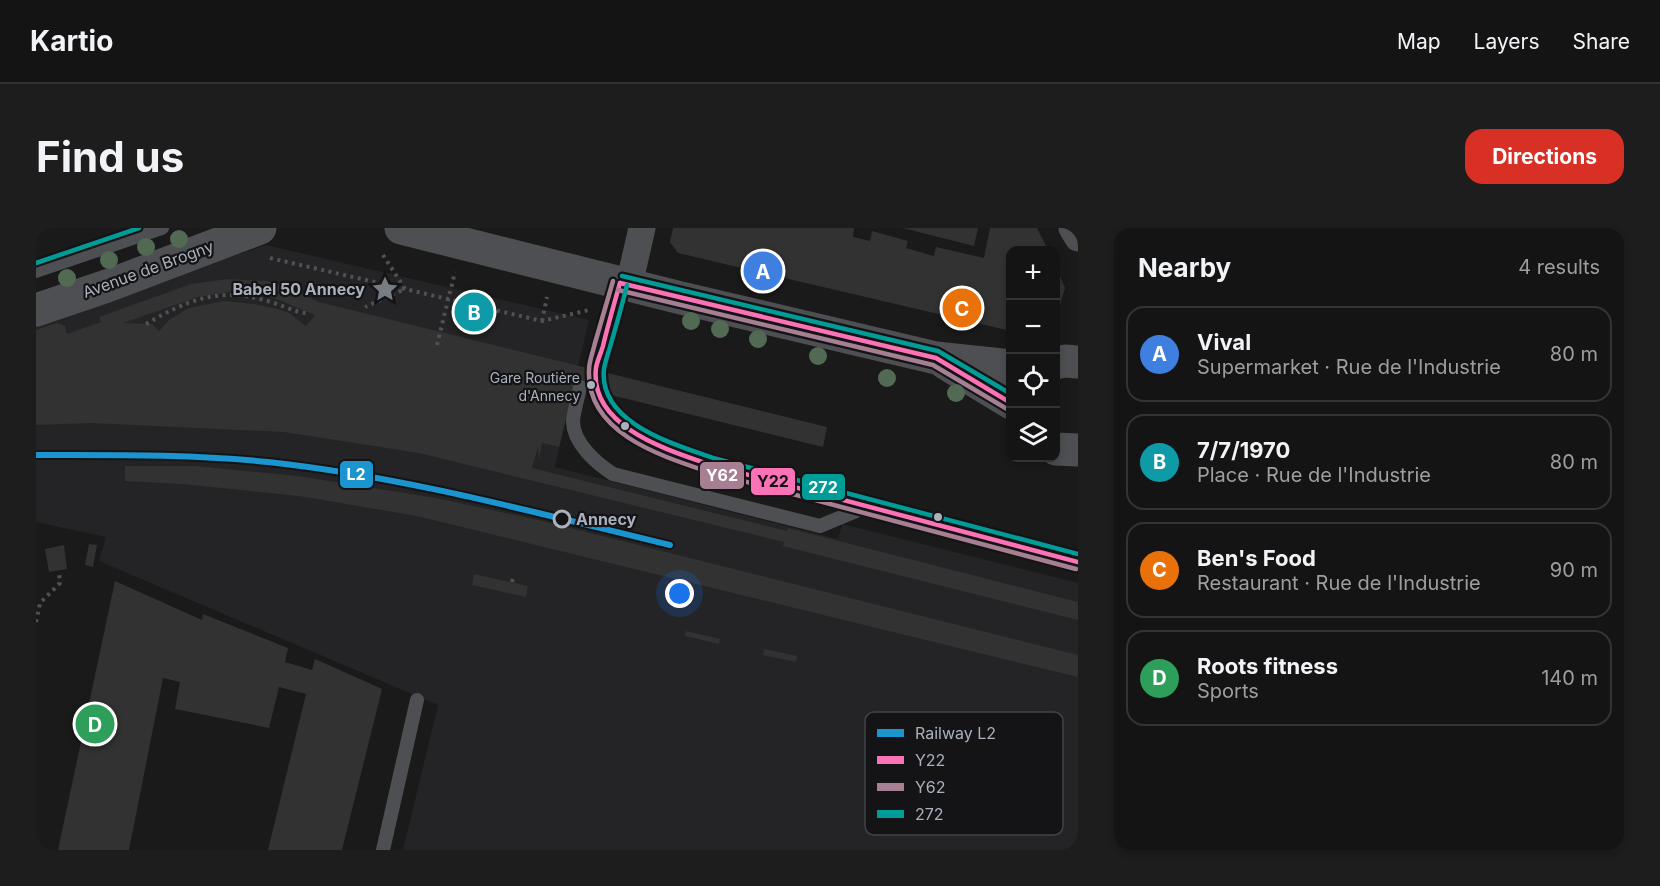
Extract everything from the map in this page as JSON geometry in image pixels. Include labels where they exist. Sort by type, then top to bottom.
[{"type":"street","points":[[625,284],[642,228]]},
{"type":"street","points":[[1072,228],[1078,238]]},
{"type":"street","points":[[391,240],[625,284],[936,358],[1006,365]]},
{"type":"street","name":"Avenue de Brogny","points":[[36,309],[107,286],[263,243]]},
{"type":"street","points":[[936,358],[1006,400]]},
{"type":"street","points":[[1060,362],[1078,362]]},
{"type":"street","points":[[1060,449],[1078,450]]},
{"type":"lane","name":"Avenue de Brogny","points":[[36,271],[162,228]]},
{"type":"lane","points":[[596,371],[625,284]]},
{"type":"lane","points":[[580,387],[573,423],[576,431],[587,453],[613,474],[820,526],[868,506]]},
{"type":"lane","points":[[596,392],[603,405],[624,426],[658,447],[711,465],[1078,562]]},
{"type":"lane","points":[[383,850],[417,700]]},
{"type":"path","points":[[391,240],[405,289]]},
{"type":"path","points":[[263,243],[405,289],[542,321],[592,310]]},
{"type":"path","points":[[437,345],[458,262]]},
{"type":"path","points":[[365,307],[405,289]]},
{"type":"path","points":[[146,324],[174,308],[206,297],[244,294],[284,305],[301,313],[308,313]]},
{"type":"path","points":[[542,321],[548,294]]},
{"type":"path","points":[[36,622],[40,603],[60,583],[59,571]]},
{"type":"shaded area","points":[[266,245],[589,320],[555,467],[838,539],[842,524],[1078,583],[1078,850],[403,850],[438,705],[99,561],[106,537],[36,522],[36,322]]},
{"type":"building","points":[[673,228],[854,228],[853,237],[870,241],[872,231],[908,241],[906,248],[934,256],[936,247],[984,258],[990,228],[1037,228],[1046,246],[1006,246],[1006,330],[678,253],[670,242]]},
{"type":"building","points":[[903,228],[978,228],[974,246]]},
{"type":"building","points":[[1060,276],[1065,288],[1060,305]]},
{"type":"building","points":[[228,279],[267,281],[319,302],[827,427],[823,447],[574,386],[559,447],[542,443],[539,460],[538,447],[532,468],[787,531],[788,528],[1078,602],[1078,620],[783,546],[784,542],[419,453],[284,432],[91,423],[36,425],[36,330],[57,323],[65,326],[67,334],[101,322],[99,317],[191,284]],"holes":[[[236,291],[274,298],[315,315],[306,326],[289,313],[278,309],[224,301],[189,308],[169,320],[159,331],[152,324],[123,323],[198,297]]]},
{"type":"building","points":[[125,466],[196,466],[298,476],[436,498],[538,520],[1078,655],[1078,677],[417,516],[299,496],[182,484],[125,481]]},
{"type":"building","points":[[89,544],[97,545],[93,567],[85,565]]},
{"type":"building","points":[[64,545],[67,569],[49,572],[45,549]]},
{"type":"building","points":[[474,574],[528,586],[526,597],[472,585]]},
{"type":"building","points":[[115,581],[202,620],[203,614],[288,648],[285,662],[312,670],[315,659],[382,689],[342,850],[268,850],[306,694],[279,687],[269,728],[175,709],[180,682],[163,678],[129,850],[58,850]]},
{"type":"building","points":[[686,631],[720,639],[719,644],[685,636]]},
{"type":"building","points":[[764,649],[797,656],[796,662],[763,655]]},
{"type":"rail line","name":"L2","points":[[36,455],[210,458],[268,462],[319,469],[420,486],[670,545]]},
{"type":"transit line","name":"272","points":[[36,263],[139,228]]},
{"type":"transit line","name":"272","points":[[622,276],[938,351],[1006,391]]},
{"type":"transit line","name":"Y62","points":[[613,281],[590,363],[591,392],[600,410],[613,426],[630,439],[670,458],[709,472],[1076,569]]},
{"type":"transit line","name":"Y22","points":[[620,283],[596,368],[597,388],[605,406],[618,421],[635,433],[674,452],[711,465],[1078,562]]},
{"type":"transit line","name":"Y22","points":[[620,283],[936,358],[1006,400]]},
{"type":"transit line","name":"272","points":[[627,285],[604,366],[605,388],[613,404],[642,428],[660,438],[713,458],[1078,554]]},
{"type":"transit line","name":"Y62","points":[[618,290],[933,365],[1006,408]]},
{"type":"place","name":"Vival","points":[[763,271]]},
{"type":"place","name":"Babel 50 Annecy","points":[[385,289]]},
{"type":"place","name":"Ben's Food","points":[[962,308]]},
{"type":"place","name":"7/7/1970","points":[[474,312]]},
{"type":"place","name":"Gare Routière d'Annecy","points":[[591,385]]},
{"type":"place","name":"Annecy","points":[[562,519]]},
{"type":"place","name":"Roots fitness","points":[[95,724]]}]
